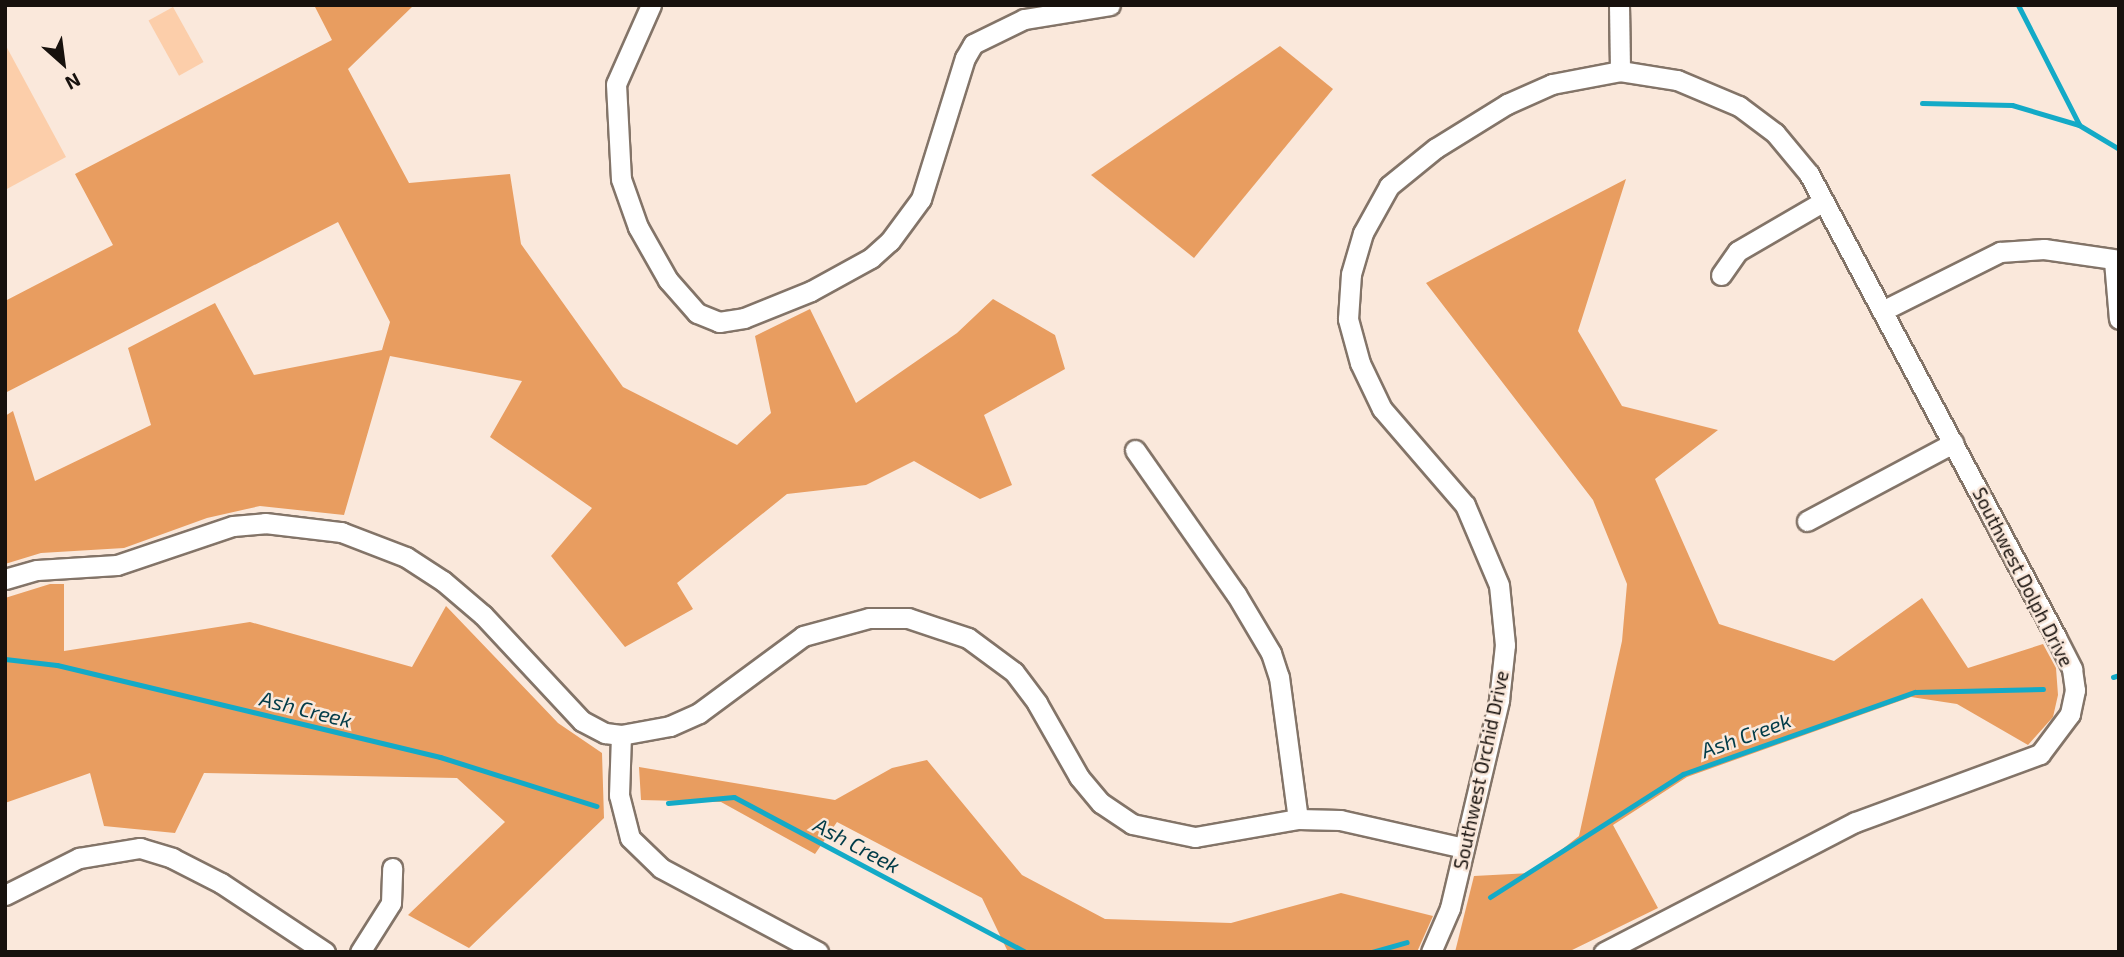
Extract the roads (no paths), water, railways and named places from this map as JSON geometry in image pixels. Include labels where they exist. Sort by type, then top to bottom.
[{"type":"street","points":[[651,5],[616,84],[621,179],[638,227],[668,280],[697,313],[719,322],[744,318],[811,291],[871,258],[890,240],[921,198],[965,58],[973,44],[1024,19],[1110,5]]},
{"type":"street","points":[[1619,5],[1620,71]]},
{"type":"street","name":"Southwest Dolph Drive","points":[[1604,952],[1627,947],[1855,822],[2026,761],[2055,739],[2070,714],[2075,690],[2072,669],[1824,201],[1794,154],[1739,106],[1677,80],[1620,71]]},
{"type":"street","name":"Southwest Orchid Drive","points":[[1431,952],[1450,908],[1503,671],[1506,645],[1499,585],[1465,505],[1382,409],[1360,363],[1348,318],[1351,274],[1363,233],[1389,187],[1436,148],[1507,104],[1552,84],[1620,71]]},
{"type":"street","points":[[1721,275],[1738,251],[1824,201]]},
{"type":"street","points":[[1882,311],[2000,252],[2044,249],[2116,261],[2119,319]]},
{"type":"street","points":[[1807,521],[1953,443]]},
{"type":"street","points":[[1135,450],[1272,653],[1279,677],[1298,819]]},
{"type":"street","points":[[5,579],[37,570],[117,565],[233,526],[265,523],[341,532],[406,557],[443,581],[483,615],[582,721],[605,733],[621,736],[670,726],[699,713],[803,636],[869,618],[908,618],[968,638],[1014,672],[1037,703],[1079,777],[1101,803],[1132,824],[1195,837],[1298,819],[1340,820],[1464,848]]},
{"type":"street","points":[[621,736],[619,795],[630,838],[661,868],[818,952]]},
{"type":"street","points":[[5,895],[79,858],[140,848],[172,858],[221,883],[325,952]]},
{"type":"street","points":[[360,952],[391,903],[392,868]]},
{"type":"waterway","points":[[2018,5],[2079,124]]},
{"type":"waterway","points":[[1922,103],[2012,105],[2079,125],[2119,149]]},
{"type":"waterway","name":"Ash Creek","points":[[5,659],[57,665],[440,757],[596,806]]},
{"type":"waterway","name":"Ash Creek","points":[[2113,677],[2119,675]]},
{"type":"waterway","name":"Ash Creek","points":[[1490,897],[1683,774],[1915,692],[2043,689]]},
{"type":"waterway","name":"Ash Creek","points":[[668,803],[734,797],[1025,952]]},
{"type":"waterway","name":"Ash Creek","points":[[1372,952],[1407,942]]}]
